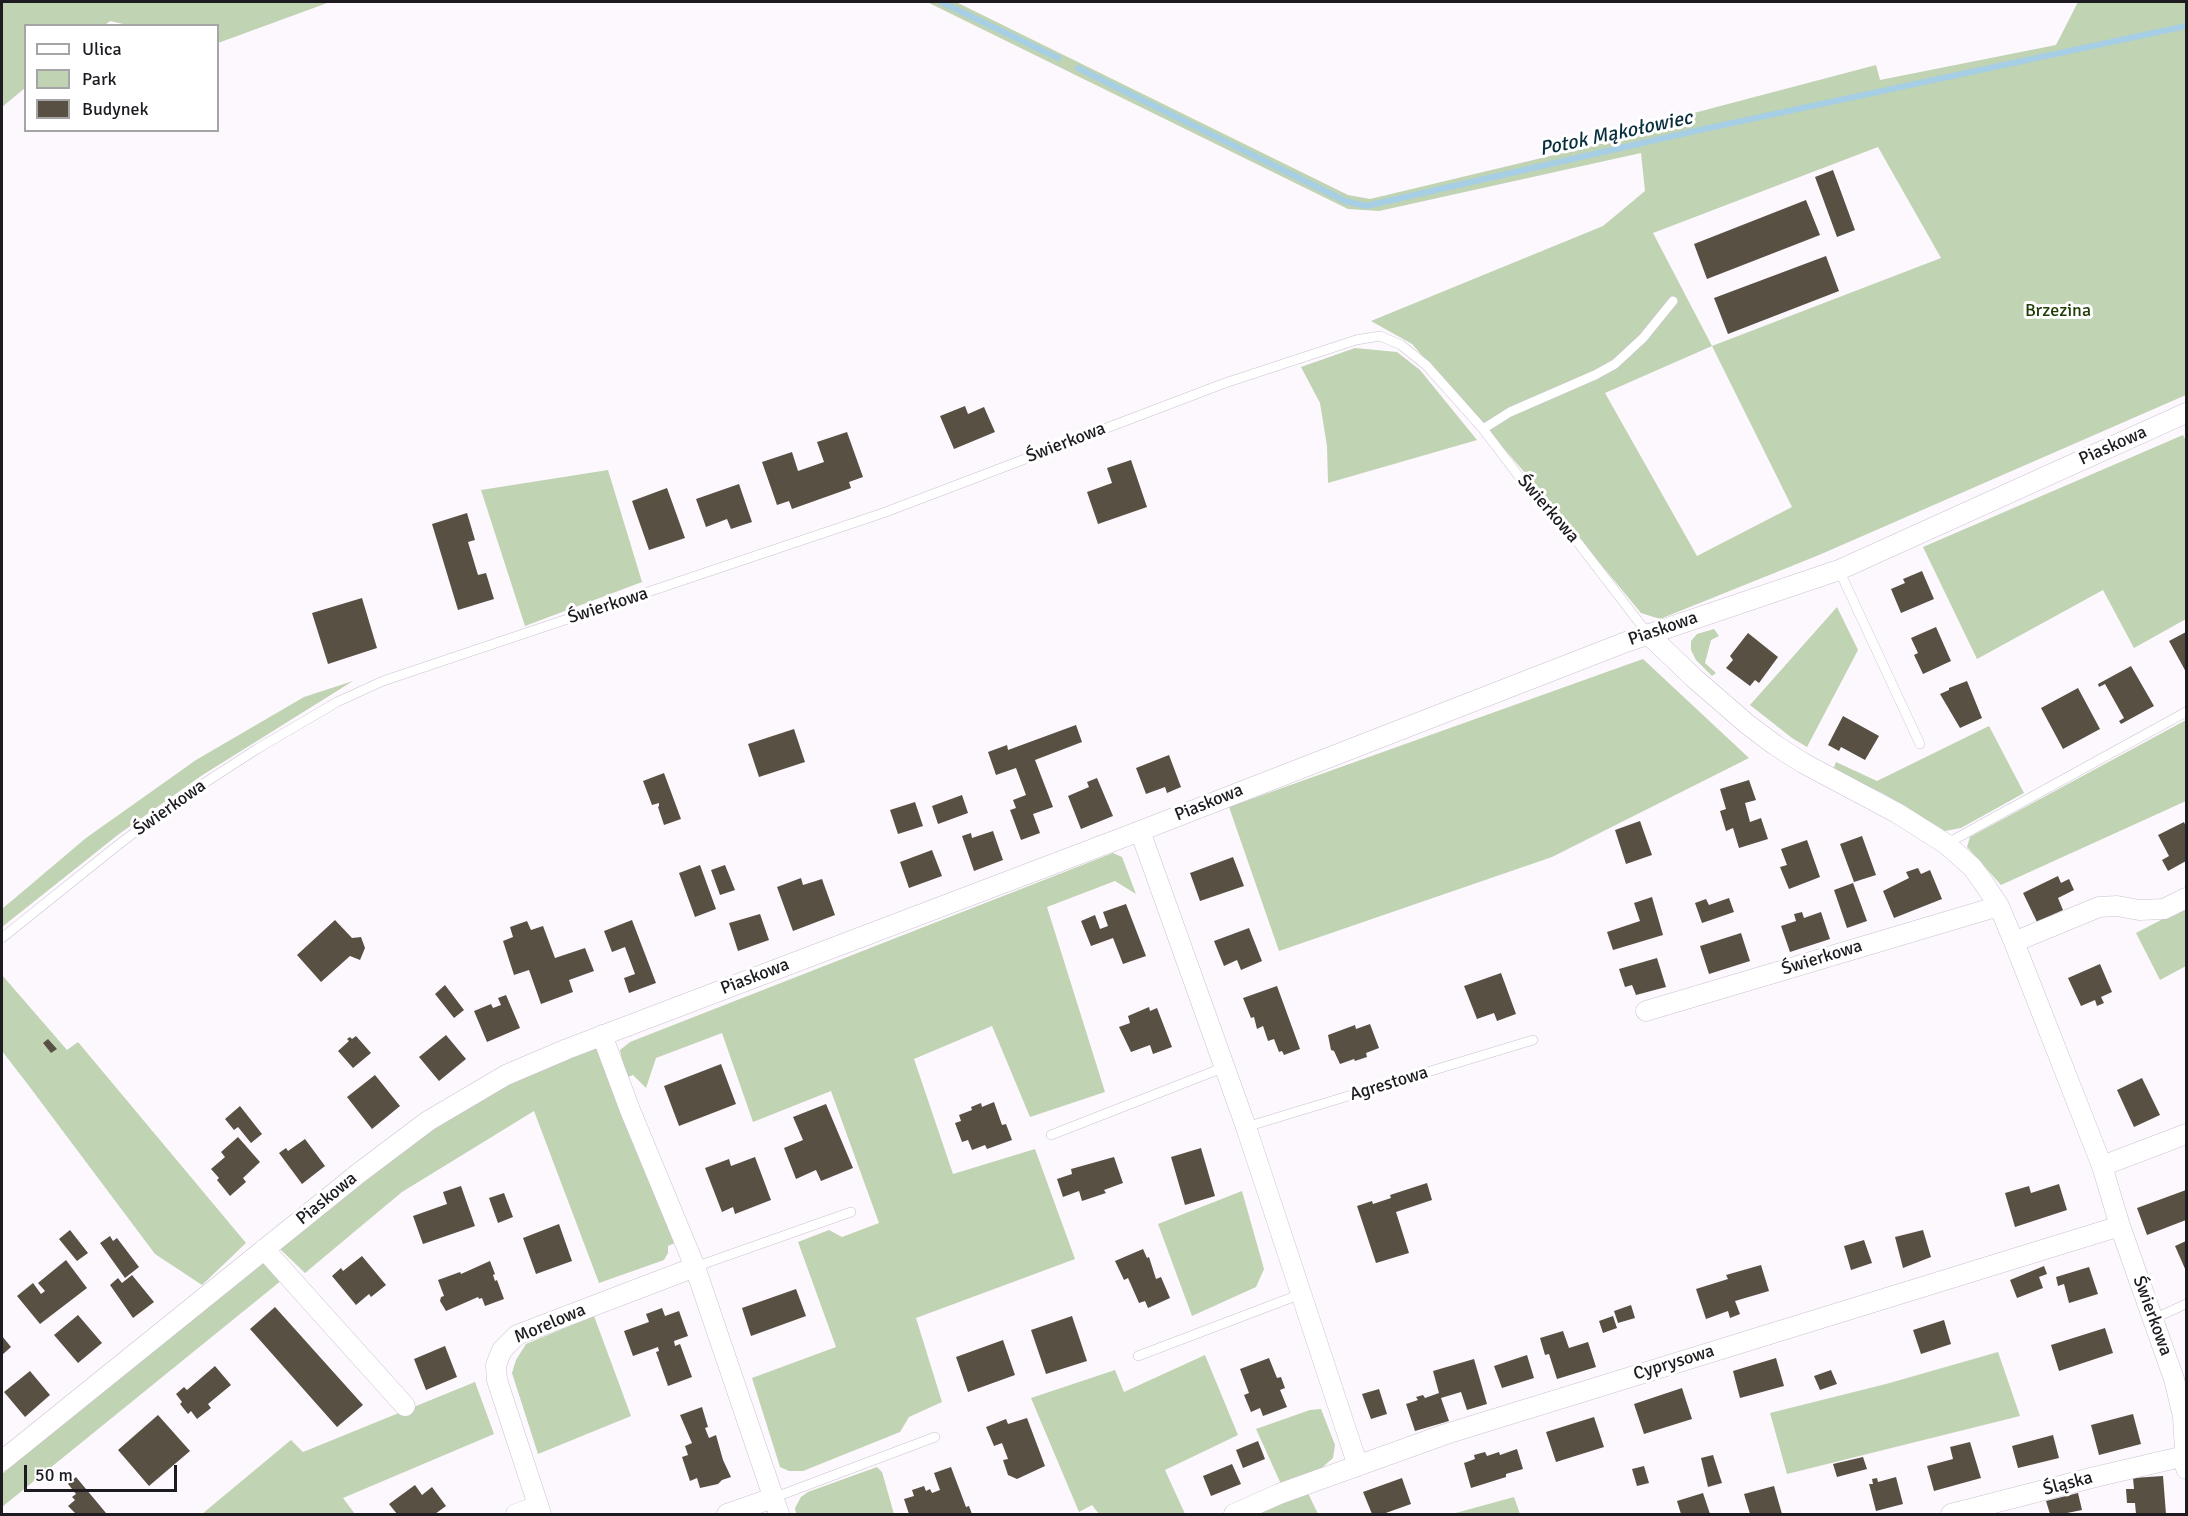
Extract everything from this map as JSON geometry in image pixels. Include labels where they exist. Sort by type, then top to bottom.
[{"type":"street","name":"Piaskowa","points":[[2,1461],[264,1249],[428,1121],[506,1075],[602,1035],[1140,831],[1648,634],[1839,570],[2187,413]]},
{"type":"street","name":"Świerkowa","points":[[1648,634],[1683,668],[1774,745],[1897,813],[1946,844],[1971,867],[1998,906],[2102,1166],[2120,1226],[2174,1379],[2183,1416],[2186,1463]]},
{"type":"street","points":[[1140,831],[1246,1127],[1358,1466]]},
{"type":"street","points":[[2014,942],[2099,907],[2164,909],[2187,898]]},
{"type":"street","name":"Świerkowa","points":[[1646,1011],[1998,906]]},
{"type":"street","points":[[602,1035],[630,1110],[695,1267],[776,1506],[727,1515]]},
{"type":"street","points":[[2102,1166],[2187,1134]]},
{"type":"street","name":"Cyprysowa","points":[[1234,1515],[1280,1494],[1446,1434],[2120,1226]]},
{"type":"street","points":[[264,1249],[405,1406]]},
{"type":"street","name":"Morelowa","points":[[539,1510],[497,1380],[496,1365],[502,1350],[516,1335],[695,1267]]},
{"type":"street","name":"Śląska","points":[[1952,1515],[2095,1477],[2186,1463]]},
{"type":"street","points":[[516,1515],[539,1510]]},
{"type":"lane","points":[[1483,429],[1510,412],[1615,364],[1643,338],[1673,301]]},
{"type":"lane","name":"Świerkowa","points":[[2,938],[118,844],[172,804],[257,749],[337,702],[383,681],[883,513],[1225,383],[1356,340],[1380,336],[1401,345],[1426,365],[1483,429],[1521,479],[1579,544],[1648,634]]},
{"type":"lane","points":[[1839,570],[1920,744]]},
{"type":"lane","points":[[1946,844],[2187,712]]},
{"type":"lane","name":"Agrestowa","points":[[1246,1127],[1533,1040]]},
{"type":"lane","points":[[1051,1135],[1225,1067]]},
{"type":"lane","points":[[695,1267],[851,1212]]},
{"type":"lane","points":[[1138,1356],[1301,1294]]},
{"type":"lane","points":[[2153,1319],[2187,1304]]},
{"type":"lane","points":[[776,1506],[935,1437]]},
{"type":"green space","points":[[2,2],[330,2],[219,43],[219,24],[123,24],[110,21],[106,24],[24,24],[24,89],[2,107]]},
{"type":"green space","name":"Brzezina","points":[[927,2],[956,2],[1348,195],[1370,199],[1638,135],[1637,128],[1876,65],[1880,80],[2056,45],[2078,2],[2186,2],[2186,395],[1819,555],[1660,619],[1641,613],[1527,475],[1412,344],[1371,321],[1603,226],[1645,191],[1641,153],[1379,211],[1348,209]],"holes":[[[1878,147],[1941,258],[1712,346],[1653,233]],[[1712,346],[1792,507],[1697,556],[1605,393]]]},
{"type":"green space","points":[[1355,348],[1397,352],[1420,370],[1477,440],[1328,483],[1327,446],[1320,403],[1301,367]]},
{"type":"green space","points":[[2183,435],[2186,441],[2186,619],[2134,648],[2103,590],[1977,659],[1923,547]]},
{"type":"green space","points":[[608,470],[642,582],[525,626],[481,490]]},
{"type":"green space","points":[[1837,607],[1858,650],[1807,747],[1750,705]]},
{"type":"green space","points":[[1714,629],[1719,636],[1711,640],[1705,663],[1716,673],[1712,676],[1696,660],[1691,650],[1691,641],[1697,634]]},
{"type":"green space","points":[[1643,659],[1749,758],[1552,857],[1279,951],[1229,807]]},
{"type":"green space","points":[[353,681],[201,776],[119,834],[2,927],[2,909],[86,838],[196,760],[304,697]]},
{"type":"green space","points":[[2186,720],[2186,801],[2001,885],[1967,847],[1970,837]]},
{"type":"green space","points":[[1989,726],[2024,793],[1961,828],[1945,831],[1884,794],[1833,770],[1836,762],[1877,781]]},
{"type":"green space","points":[[1113,853],[1122,857],[1136,894],[1115,881],[1047,907],[1105,1092],[1030,1117],[992,1026],[914,1059],[953,1174],[1035,1149],[1075,1259],[916,1318],[942,1402],[909,1417],[900,1432],[803,1471],[789,1471],[780,1467],[752,1378],[836,1347],[798,1242],[829,1230],[842,1237],[879,1223],[831,1091],[753,1122],[722,1033],[656,1058],[646,1088],[633,1075],[626,1078],[620,1050],[630,1042]]},
{"type":"green space","points":[[2186,907],[2186,966],[2160,980],[2136,933]]},
{"type":"green space","points":[[2,975],[67,1050],[78,1042],[246,1243],[202,1285],[155,1254],[2,1051]]},
{"type":"green space","points":[[588,1049],[600,1049],[675,1243],[668,1246],[668,1253],[664,1260],[599,1283],[534,1111],[402,1192],[305,1273],[279,1248],[414,1142],[493,1091]]},
{"type":"green space","points":[[1242,1191],[1264,1269],[1256,1287],[1192,1316],[1158,1224]]},
{"type":"green space","points":[[261,1260],[282,1280],[2,1507],[2,1474]]},
{"type":"green space","points":[[594,1316],[631,1416],[538,1454],[512,1373],[516,1360],[526,1344]]},
{"type":"green space","points":[[1998,1352],[2020,1416],[1787,1474],[1770,1413],[1886,1384]]},
{"type":"green space","points":[[1205,1355],[1238,1435],[1165,1470],[1185,1514],[1099,1514],[1092,1505],[1079,1512],[1031,1398],[1115,1370],[1124,1392]]},
{"type":"green space","points":[[475,1382],[494,1434],[343,1498],[355,1514],[202,1514],[291,1440],[303,1452]]},
{"type":"green space","points":[[1321,1409],[1335,1445],[1333,1458],[1317,1472],[1281,1484],[1256,1429],[1310,1410]]},
{"type":"green space","points":[[877,1467],[882,1472],[894,1514],[796,1514],[795,1508],[801,1497],[808,1492]]},
{"type":"green space","points":[[1308,1493],[1318,1514],[1257,1514]]},
{"type":"green space","points":[[1514,1497],[1520,1514],[1452,1514]]},
{"type":"building","points":[[1833,170],[1855,230],[1837,237],[1815,177]]},
{"type":"building","points":[[1806,200],[1820,235],[1707,279],[1694,244]]},
{"type":"building","points":[[1826,256],[1839,291],[1728,334],[1714,298]]},
{"type":"building","points":[[965,406],[968,414],[984,407],[995,432],[954,449],[940,416]]},
{"type":"building","points":[[847,432],[863,477],[849,482],[851,488],[792,509],[789,501],[777,505],[762,462],[792,452],[798,471],[824,462],[817,442]]},
{"type":"building","points":[[1131,460],[1147,507],[1098,524],[1087,492],[1112,483],[1107,468]]},
{"type":"building","points":[[739,484],[752,522],[731,529],[727,519],[706,527],[696,499]]},
{"type":"building","points":[[667,488],[685,538],[649,550],[632,501]]},
{"type":"building","points":[[467,513],[475,540],[468,542],[478,575],[486,573],[494,599],[458,610],[432,524]]},
{"type":"building","points":[[1922,571],[1934,599],[1901,613],[1891,589],[1905,583],[1903,579]]},
{"type":"building","points":[[362,598],[377,648],[328,664],[312,613]]},
{"type":"building","points":[[1936,627],[1951,661],[1923,674],[1914,655],[1918,653],[1911,638]]},
{"type":"building","points":[[2186,632],[2186,672],[2169,641]]},
{"type":"building","points":[[1748,633],[1778,657],[1759,683],[1755,680],[1750,686],[1726,668],[1733,660],[1730,656]]},
{"type":"building","points":[[2131,666],[2154,706],[2121,724],[2119,721],[2124,718],[2105,684],[2099,687],[2098,684]]},
{"type":"building","points":[[1967,681],[1982,718],[1960,728],[1940,694]]},
{"type":"building","points":[[2078,688],[2100,729],[2063,749],[2041,708]]},
{"type":"building","points":[[1843,716],[1879,736],[1865,760],[1841,747],[1839,751],[1828,745]]},
{"type":"building","points":[[1076,725],[1082,742],[1035,760],[1053,807],[1033,814],[1040,833],[1021,840],[1010,810],[1016,808],[1013,800],[1026,795],[1016,768],[996,775],[988,752],[1007,745],[1008,750]]},
{"type":"building","points":[[794,729],[805,762],[759,777],[748,744]]},
{"type":"building","points":[[1169,755],[1181,787],[1167,793],[1165,787],[1146,794],[1136,768]]},
{"type":"building","points":[[664,773],[681,819],[664,825],[658,807],[659,803],[652,805],[643,781]]},
{"type":"building","points":[[1097,778],[1113,816],[1081,829],[1068,796],[1089,787],[1087,782]]},
{"type":"building","points":[[1749,780],[1756,800],[1745,803],[1750,822],[1761,818],[1768,839],[1739,848],[1733,828],[1726,831],[1720,811],[1726,809],[1720,789]]},
{"type":"building","points":[[962,795],[968,813],[938,824],[932,806]]},
{"type":"building","points":[[915,802],[923,826],[898,834],[890,810]]},
{"type":"building","points":[[1640,821],[1652,855],[1626,864],[1615,830]]},
{"type":"building","points":[[2184,822],[2186,861],[2168,871],[2162,860],[2169,856],[2158,835]]},
{"type":"building","points":[[993,831],[1003,860],[974,871],[962,836],[971,833],[972,838]]},
{"type":"building","points":[[1862,836],[1876,875],[1854,882],[1840,844]]},
{"type":"building","points":[[1807,840],[1820,877],[1789,889],[1780,867],[1787,865],[1781,849]]},
{"type":"building","points":[[932,850],[942,876],[909,888],[900,862]]},
{"type":"building","points":[[1233,857],[1244,886],[1200,901],[1190,873]]},
{"type":"building","points":[[700,865],[716,909],[695,917],[679,873]]},
{"type":"building","points":[[725,865],[735,890],[720,895],[711,870]]},
{"type":"building","points":[[1918,868],[1921,874],[1930,870],[1942,899],[1894,918],[1883,891],[1909,878],[1906,872]]},
{"type":"building","points":[[2058,876],[2061,883],[2069,879],[2074,890],[2058,898],[2063,910],[2037,922],[2023,893]]},
{"type":"building","points":[[801,878],[803,885],[822,879],[835,915],[793,931],[777,887]]},
{"type":"building","points":[[1853,883],[1867,921],[1847,928],[1834,890]]},
{"type":"building","points":[[1652,897],[1663,935],[1613,950],[1607,932],[1640,921],[1634,903]]},
{"type":"building","points":[[1729,898],[1734,912],[1702,923],[1695,903],[1706,899],[1709,905]]},
{"type":"building","points":[[1126,904],[1146,956],[1123,964],[1113,938],[1091,946],[1081,921],[1095,915],[1100,929],[1108,926],[1103,912]]},
{"type":"building","points":[[1802,912],[1804,918],[1821,912],[1830,939],[1790,952],[1781,926],[1796,921],[1794,914]]},
{"type":"building","points":[[760,914],[769,940],[738,951],[729,923]]},
{"type":"building","points":[[335,920],[352,938],[361,937],[365,948],[360,960],[350,956],[321,982],[297,955]]},
{"type":"building","points":[[632,920],[656,983],[629,993],[624,978],[635,974],[625,947],[612,952],[604,931]]},
{"type":"building","points":[[527,921],[531,930],[543,926],[555,958],[585,948],[594,971],[569,980],[573,992],[541,1004],[529,970],[514,975],[503,941],[513,937],[510,927]]},
{"type":"building","points":[[1249,928],[1262,961],[1241,970],[1237,960],[1224,966],[1214,941]]},
{"type":"building","points":[[1741,933],[1750,961],[1709,974],[1700,946]]},
{"type":"building","points":[[1657,958],[1666,987],[1636,995],[1632,985],[1625,987],[1619,969]]},
{"type":"building","points":[[2100,964],[2112,992],[2101,997],[2104,1003],[2097,1006],[2095,1000],[2081,1006],[2068,978]]},
{"type":"building","points":[[1501,973],[1516,1014],[1497,1021],[1494,1013],[1477,1019],[1464,986]]},
{"type":"building","points":[[445,985],[464,1010],[454,1018],[435,994]]},
{"type":"building","points":[[1277,986],[1300,1049],[1284,1055],[1282,1051],[1279,1052],[1274,1039],[1268,1041],[1263,1026],[1257,1029],[1254,1017],[1251,1018],[1243,998]]},
{"type":"building","points":[[506,995],[520,1028],[487,1042],[474,1011],[491,1004],[493,1008],[501,1005],[498,998]]},
{"type":"building","points":[[1149,1007],[1150,1011],[1157,1008],[1172,1047],[1153,1054],[1150,1045],[1131,1052],[1119,1027],[1130,1023],[1128,1016]]},
{"type":"building","points":[[1370,1024],[1379,1048],[1366,1053],[1367,1057],[1340,1064],[1334,1051],[1331,1050],[1328,1035],[1355,1025],[1356,1029]]},
{"type":"building","points":[[446,1035],[466,1059],[439,1081],[419,1057]]},
{"type":"building","points":[[356,1036],[371,1053],[353,1068],[338,1051],[349,1041],[347,1039]]},
{"type":"building","points":[[48,1039],[57,1049],[51,1053],[43,1043]]},
{"type":"building","points":[[721,1064],[736,1104],[679,1126],[664,1086]]},
{"type":"building","points":[[375,1075],[400,1106],[372,1129],[347,1097]]},
{"type":"building","points":[[2142,1078],[2160,1115],[2134,1127],[2117,1090]]},
{"type":"building","points":[[994,1102],[1002,1125],[1006,1124],[1012,1140],[987,1149],[985,1145],[972,1150],[968,1140],[962,1142],[955,1123],[961,1121],[959,1115],[972,1110],[971,1107],[981,1103],[982,1107]]},
{"type":"building","points":[[826,1104],[853,1168],[821,1181],[816,1170],[796,1179],[784,1148],[803,1140],[793,1117]]},
{"type":"building","points":[[240,1106],[262,1134],[251,1143],[238,1127],[234,1130],[225,1119]]},
{"type":"building","points":[[238,1137],[260,1162],[243,1178],[246,1182],[230,1196],[211,1169],[225,1157],[221,1152]]},
{"type":"building","points":[[305,1139],[325,1166],[302,1184],[279,1153],[286,1148],[288,1151]]},
{"type":"building","points":[[1201,1148],[1215,1196],[1185,1205],[1171,1157]]},
{"type":"building","points":[[755,1157],[771,1200],[735,1214],[733,1207],[722,1212],[705,1168],[729,1159],[731,1166]]},
{"type":"building","points":[[1114,1157],[1123,1183],[1104,1190],[1106,1193],[1082,1201],[1079,1191],[1063,1197],[1057,1179],[1072,1174],[1071,1169]]},
{"type":"building","points":[[1427,1183],[1432,1200],[1396,1212],[1409,1253],[1376,1263],[1357,1206],[1372,1201],[1373,1204],[1391,1198],[1390,1195]]},
{"type":"building","points":[[2059,1184],[2067,1210],[2015,1227],[2005,1193],[2029,1186],[2031,1193]]},
{"type":"building","points":[[461,1186],[475,1226],[423,1244],[413,1216],[447,1204],[443,1192]]},
{"type":"building","points":[[2186,1190],[2186,1220],[2147,1235],[2137,1208]]},
{"type":"building","points":[[504,1193],[513,1217],[498,1223],[489,1198]]},
{"type":"building","points":[[559,1224],[572,1261],[536,1274],[523,1238]]},
{"type":"building","points":[[70,1230],[88,1253],[77,1261],[59,1239]]},
{"type":"building","points":[[1923,1230],[1931,1257],[1903,1268],[1895,1237]]},
{"type":"building","points":[[110,1236],[113,1241],[117,1238],[139,1267],[125,1278],[100,1243]]},
{"type":"building","points":[[1864,1240],[1872,1263],[1851,1270],[1844,1246]]},
{"type":"building","points":[[2186,1241],[2186,1271],[2175,1246]]},
{"type":"building","points":[[1143,1249],[1147,1258],[1149,1257],[1156,1279],[1161,1277],[1170,1298],[1148,1308],[1145,1301],[1139,1303],[1128,1278],[1124,1280],[1115,1261]]},
{"type":"building","points":[[362,1256],[386,1285],[371,1297],[369,1294],[356,1305],[332,1276],[341,1268],[343,1271]]},
{"type":"building","points":[[66,1260],[87,1288],[40,1324],[17,1296],[33,1283],[41,1294],[45,1291],[38,1283]]},
{"type":"building","points":[[490,1261],[495,1281],[497,1280],[504,1299],[485,1306],[482,1298],[478,1297],[446,1311],[440,1301],[444,1296],[438,1280],[460,1272],[461,1274]]},
{"type":"building","points":[[1761,1265],[1769,1291],[1735,1301],[1740,1314],[1730,1318],[1728,1311],[1706,1319],[1696,1289],[1728,1279],[1726,1275]]},
{"type":"building","points":[[2044,1266],[2047,1274],[2039,1277],[2043,1288],[2017,1298],[2010,1280]]},
{"type":"building","points":[[2089,1267],[2098,1294],[2069,1303],[2064,1284],[2058,1286],[2056,1277]]},
{"type":"building","points":[[132,1275],[154,1302],[133,1318],[110,1285],[118,1278],[122,1283]]},
{"type":"building","points":[[796,1289],[806,1316],[751,1336],[742,1308]]},
{"type":"building","points":[[1631,1305],[1635,1318],[1618,1323],[1614,1311]]},
{"type":"building","points":[[275,1307],[363,1405],[337,1427],[250,1329]]},
{"type":"building","points":[[662,1308],[665,1316],[679,1311],[688,1336],[674,1341],[675,1346],[680,1344],[692,1377],[668,1386],[656,1352],[659,1351],[658,1347],[633,1356],[624,1331],[649,1322],[646,1314]]},
{"type":"building","points":[[78,1315],[102,1343],[78,1363],[54,1335]]},
{"type":"building","points":[[1072,1316],[1087,1361],[1046,1374],[1031,1330]]},
{"type":"building","points":[[1613,1316],[1617,1328],[1603,1333],[1599,1321]]},
{"type":"building","points":[[1944,1320],[1951,1344],[1921,1354],[1913,1330]]},
{"type":"building","points":[[2105,1328],[2113,1353],[2059,1371],[2051,1345]]},
{"type":"building","points":[[1563,1331],[1569,1348],[1588,1342],[1596,1367],[1557,1379],[1549,1354],[1545,1355],[1540,1338]]},
{"type":"building","points":[[2,1336],[11,1347],[2,1355]]},
{"type":"building","points":[[1003,1340],[1015,1375],[968,1392],[956,1357]]},
{"type":"building","points":[[445,1346],[457,1377],[426,1390],[414,1359]]},
{"type":"building","points":[[1527,1355],[1534,1378],[1502,1388],[1494,1366]]},
{"type":"building","points":[[1269,1358],[1277,1378],[1281,1377],[1285,1388],[1280,1390],[1287,1407],[1263,1416],[1260,1408],[1251,1412],[1244,1395],[1249,1393],[1240,1369]]},
{"type":"building","points":[[1776,1358],[1784,1386],[1740,1398],[1733,1371]]},
{"type":"building","points":[[1474,1359],[1487,1404],[1467,1410],[1461,1392],[1441,1398],[1449,1421],[1415,1431],[1406,1404],[1418,1400],[1416,1397],[1423,1395],[1425,1398],[1439,1393],[1433,1371]]},
{"type":"building","points":[[215,1366],[231,1385],[208,1404],[211,1408],[197,1419],[191,1411],[188,1414],[176,1394],[184,1387],[187,1390]]},
{"type":"building","points":[[1831,1370],[1837,1384],[1820,1390],[1814,1376]]},
{"type":"building","points":[[30,1371],[50,1395],[25,1417],[4,1392]]},
{"type":"building","points":[[1682,1388],[1692,1419],[1644,1434],[1634,1404]]},
{"type":"building","points":[[1379,1389],[1387,1414],[1371,1419],[1362,1394]]},
{"type":"building","points":[[702,1407],[709,1438],[716,1435],[723,1460],[731,1477],[718,1484],[700,1488],[697,1478],[690,1481],[682,1457],[688,1455],[685,1446],[692,1443],[680,1415]]},
{"type":"building","points":[[2133,1414],[2141,1444],[2099,1455],[2091,1425]]},
{"type":"building","points":[[158,1415],[190,1451],[149,1486],[118,1450]]},
{"type":"building","points":[[1594,1417],[1604,1447],[1556,1462],[1546,1432]]},
{"type":"building","points":[[1027,1418],[1045,1466],[1017,1479],[1008,1475],[1003,1460],[1008,1459],[1002,1443],[994,1446],[986,1427],[1006,1419],[1008,1424]]},
{"type":"building","points":[[2053,1435],[2059,1458],[2018,1468],[2012,1446]]},
{"type":"building","points":[[1258,1441],[1265,1459],[1243,1468],[1236,1450]]},
{"type":"building","points":[[1970,1442],[1981,1478],[1934,1491],[1927,1466],[1953,1459],[1950,1447]]},
{"type":"building","points":[[1517,1449],[1523,1469],[1471,1488],[1464,1463],[1475,1459],[1474,1455],[1485,1452],[1487,1456],[1499,1452],[1500,1455]]},
{"type":"building","points":[[1713,1455],[1722,1483],[1708,1487],[1701,1458]]},
{"type":"building","points":[[1863,1457],[1867,1469],[1837,1477],[1833,1464]]},
{"type":"building","points":[[1232,1464],[1241,1484],[1211,1496],[1203,1476]]},
{"type":"building","points":[[1644,1466],[1649,1483],[1637,1486],[1632,1469]]},
{"type":"building","points":[[951,1467],[966,1507],[969,1506],[972,1514],[909,1514],[904,1499],[914,1496],[912,1490],[924,1486],[926,1491],[930,1489],[932,1493],[940,1490],[934,1473]]},
{"type":"building","points":[[2163,1476],[2166,1514],[2136,1514],[2135,1503],[2127,1503],[2126,1489],[2134,1489],[2133,1478]]},
{"type":"building","points":[[76,1477],[105,1514],[76,1514],[68,1506],[75,1500],[72,1497],[76,1494],[68,1484]]},
{"type":"building","points":[[1896,1477],[1903,1504],[1876,1511],[1869,1484],[1873,1484],[1872,1479],[1877,1478],[1878,1482]]},
{"type":"building","points":[[1402,1478],[1411,1504],[1383,1514],[1372,1514],[1363,1492]]},
{"type":"building","points":[[415,1485],[422,1495],[432,1487],[446,1506],[435,1514],[397,1514],[389,1504]]},
{"type":"building","points":[[1774,1486],[1782,1514],[1750,1514],[1744,1494]]},
{"type":"building","points":[[1703,1493],[1710,1514],[1681,1514],[1677,1501]]},
{"type":"building","points":[[2078,1493],[2082,1510],[2050,1514],[2046,1501]]},
{"type":"waterway","name":"Potok Mąkołowiec","points":[[941,2],[1058,58]]},
{"type":"waterway","name":"Potok Mąkołowiec","points":[[1078,68],[1345,201],[1366,206],[1695,131],[2186,26]]}]
